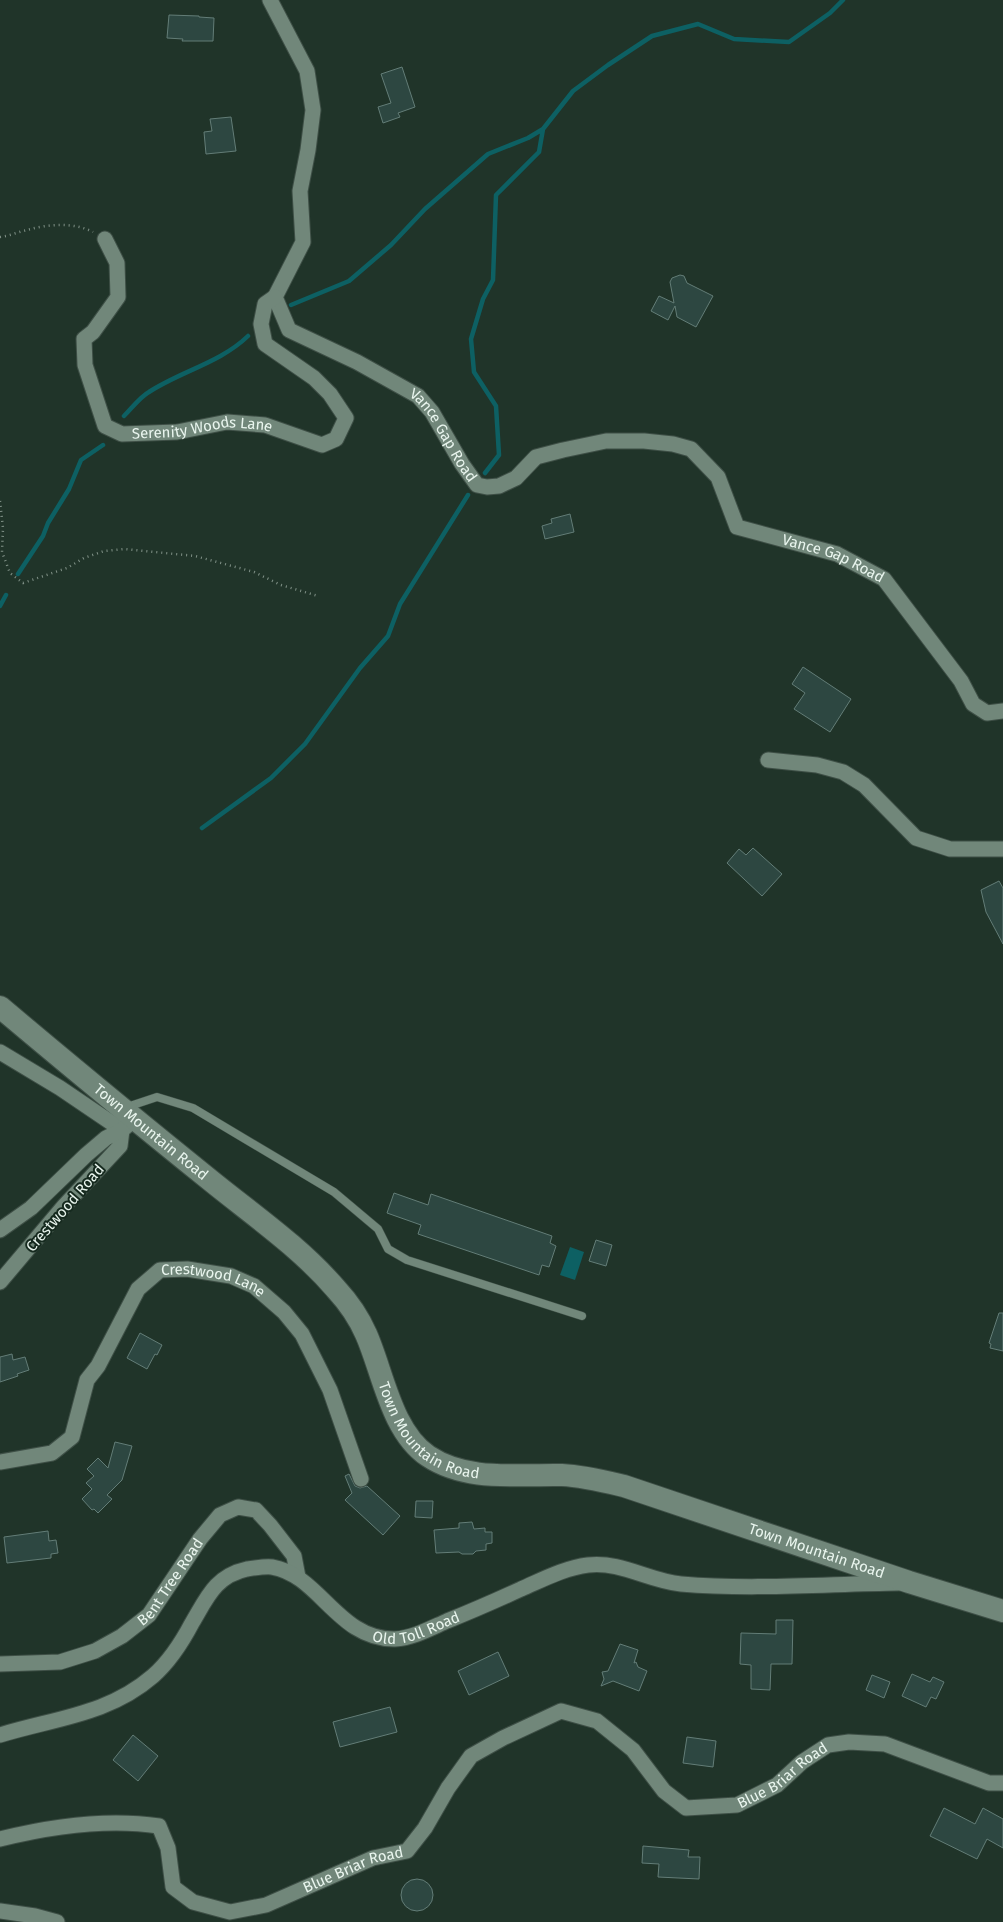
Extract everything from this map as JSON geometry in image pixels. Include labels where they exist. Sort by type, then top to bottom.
[{"type":"main road","name":"Town Mountain Road","points":[[0,1007],[126,1119],[300,1253],[337,1289],[366,1333],[394,1411],[411,1439],[426,1454],[449,1468],[498,1475],[564,1475],[624,1486],[909,1582],[1003,1611]]},
{"type":"street","points":[[270,0],[306,71],[313,110],[300,192],[303,242],[275,297]]},
{"type":"street","name":"Serenity Woods Lane","points":[[105,239],[117,263],[118,297],[93,332],[84,339],[85,365],[105,426],[122,434],[177,432],[227,422],[265,425],[322,445],[336,439],[346,418],[330,394],[314,378],[265,344],[261,324],[265,304],[275,297]]},
{"type":"street","name":"Vance Gap Road","points":[[275,297],[289,330],[357,362],[418,396],[432,412],[462,464],[477,485],[487,487],[499,486],[516,478],[536,457],[606,442],[651,442],[673,444],[691,449],[718,477],[737,527],[837,554],[884,579],[961,682],[973,704],[987,712],[1003,711]]},
{"type":"street","points":[[768,760],[817,765],[843,772],[864,785],[916,838],[950,849],[1003,849]]},
{"type":"street","points":[[0,1052],[60,1088],[126,1119],[31,1208],[0,1230]]},
{"type":"street","name":"Crestwood Road","points":[[0,1282],[64,1206],[120,1146],[126,1119]]},
{"type":"street","name":"Crestwood Lane","points":[[0,1462],[52,1453],[72,1437],[87,1380],[98,1366],[138,1289],[160,1270],[187,1269],[231,1276],[254,1286],[284,1312],[302,1334],[330,1390],[361,1479]]},
{"type":"street","name":"Bent Tree Road","points":[[0,1664],[60,1662],[95,1651],[122,1636],[148,1615],[200,1539],[220,1515],[238,1507],[256,1510],[270,1525],[294,1556],[298,1577]]},
{"type":"street","name":"Old Toll Road","points":[[0,1735],[98,1709],[124,1697],[154,1675],[174,1654],[204,1599],[222,1580],[246,1569],[272,1566],[298,1577],[352,1626],[373,1636],[396,1639],[421,1633],[544,1579],[589,1565],[619,1567],[677,1584],[732,1586],[909,1582]]},
{"type":"street","name":"Blue Briar Road","points":[[0,1839],[37,1830],[102,1823],[132,1822],[160,1826],[168,1848],[173,1887],[193,1902],[230,1912],[266,1905],[372,1858],[407,1851],[425,1828],[448,1788],[471,1756],[503,1738],[560,1711],[597,1721],[633,1750],[664,1791],[686,1808],[737,1805],[777,1784],[802,1762],[828,1745],[849,1742],[885,1744],[989,1783],[1003,1783]]},
{"type":"street","points":[[0,1912],[35,1916],[57,1922]]},
{"type":"lane","points":[[126,1119],[139,1102],[156,1097],[194,1108],[334,1192],[378,1229],[388,1249],[408,1260],[582,1316]]},
{"type":"path","points":[[0,237],[29,229],[58,225],[82,226],[105,239]]},
{"type":"path","points":[[0,501],[3,528],[2,552],[10,573],[23,583],[67,568],[84,558],[104,551],[125,549],[195,556],[254,572],[282,585],[318,596]]},
{"type":"water","points":[[570,1247],[584,1252],[575,1280],[560,1275]]},
{"type":"building","points":[[169,15],[214,18],[213,41],[182,41],[183,39],[167,38]]},
{"type":"building","points":[[402,67],[415,107],[398,113],[400,117],[383,123],[378,107],[391,103],[381,74]]},
{"type":"building","points":[[231,117],[236,151],[206,154],[204,132],[212,131],[210,119]]},
{"type":"building","points":[[680,275],[684,276],[687,283],[713,296],[696,327],[677,317],[675,306],[668,320],[651,311],[659,296],[674,303],[670,282],[672,278]]},
{"type":"building","points":[[570,514],[574,532],[545,539],[542,526],[552,523],[551,519]]},
{"type":"building","points":[[803,667],[851,699],[830,732],[794,709],[805,693],[792,684]]},
{"type":"building","points":[[753,848],[782,874],[762,896],[727,863],[739,849],[746,855]]},
{"type":"building","points":[[999,881],[1003,888],[1003,944],[986,912],[981,890]]},
{"type":"building","points":[[394,1193],[428,1205],[431,1194],[552,1236],[550,1243],[556,1246],[549,1267],[542,1265],[539,1275],[418,1234],[421,1225],[387,1213]]},
{"type":"building","points":[[596,1240],[612,1245],[606,1266],[589,1261]]},
{"type":"building","points":[[999,1313],[1003,1313],[1003,1351],[990,1348],[991,1344],[989,1343]]},
{"type":"building","points":[[140,1333],[162,1345],[147,1369],[127,1358]]},
{"type":"building","points":[[12,1354],[13,1360],[25,1357],[29,1370],[0,1382],[0,1357]]},
{"type":"building","points":[[115,1442],[132,1446],[122,1480],[107,1495],[112,1499],[98,1513],[94,1509],[92,1510],[82,1499],[92,1489],[86,1483],[94,1476],[87,1469],[98,1458],[108,1468]]},
{"type":"building","points":[[349,1474],[355,1486],[360,1488],[367,1486],[400,1516],[383,1535],[345,1500],[352,1493],[345,1476]]},
{"type":"building","points":[[416,1501],[433,1501],[432,1518],[415,1517]]},
{"type":"building","points":[[472,1522],[474,1529],[485,1528],[485,1532],[492,1532],[492,1543],[486,1544],[486,1550],[476,1551],[473,1554],[462,1554],[459,1552],[436,1553],[434,1530],[459,1528],[459,1523]]},
{"type":"building","points":[[48,1531],[49,1541],[56,1540],[58,1553],[51,1554],[51,1558],[7,1563],[4,1537]]},
{"type":"building","points":[[776,1620],[793,1620],[792,1664],[771,1664],[770,1690],[751,1689],[751,1665],[740,1664],[741,1633],[776,1634]]},
{"type":"building","points":[[620,1644],[638,1650],[634,1663],[636,1662],[638,1667],[647,1671],[639,1691],[613,1681],[601,1686],[604,1679],[602,1672],[608,1671]]},
{"type":"building","points":[[498,1652],[509,1676],[469,1695],[458,1671]]},
{"type":"building","points":[[912,1674],[930,1682],[933,1677],[944,1682],[936,1699],[931,1697],[926,1707],[902,1696]]},
{"type":"building","points":[[872,1675],[890,1682],[884,1698],[866,1690]]},
{"type":"building","points":[[390,1707],[397,1732],[340,1747],[333,1722]]},
{"type":"building","points":[[133,1735],[158,1756],[138,1781],[113,1760]]},
{"type":"building","points":[[687,1737],[716,1741],[713,1767],[683,1763]]},
{"type":"building","points":[[944,1808],[975,1824],[983,1808],[1003,1819],[1003,1848],[987,1839],[977,1859],[930,1836]]},
{"type":"building","points":[[643,1846],[689,1850],[688,1857],[700,1857],[699,1879],[658,1877],[659,1864],[642,1863]]},
{"type":"building","points":[[417,1879],[428,1884],[433,1895],[428,1906],[417,1911],[406,1906],[401,1895],[406,1884]]},
{"type":"waterway","points":[[291,305],[349,281],[391,245],[425,209],[488,154],[528,138],[543,129],[573,91],[652,36],[698,24],[734,39],[789,42],[830,13],[843,0]]},
{"type":"waterway","points":[[485,473],[499,455],[496,406],[474,372],[471,339],[483,299],[493,280],[496,195],[539,152],[543,129]]},
{"type":"waterway","points":[[124,416],[146,394],[213,360],[248,336]]},
{"type":"waterway","points":[[18,574],[43,536],[48,523],[69,489],[81,460],[103,445]]},
{"type":"waterway","points":[[202,828],[271,778],[305,744],[360,668],[388,636],[400,604],[468,495]]},
{"type":"waterway","points":[[0,606],[6,595]]}]
